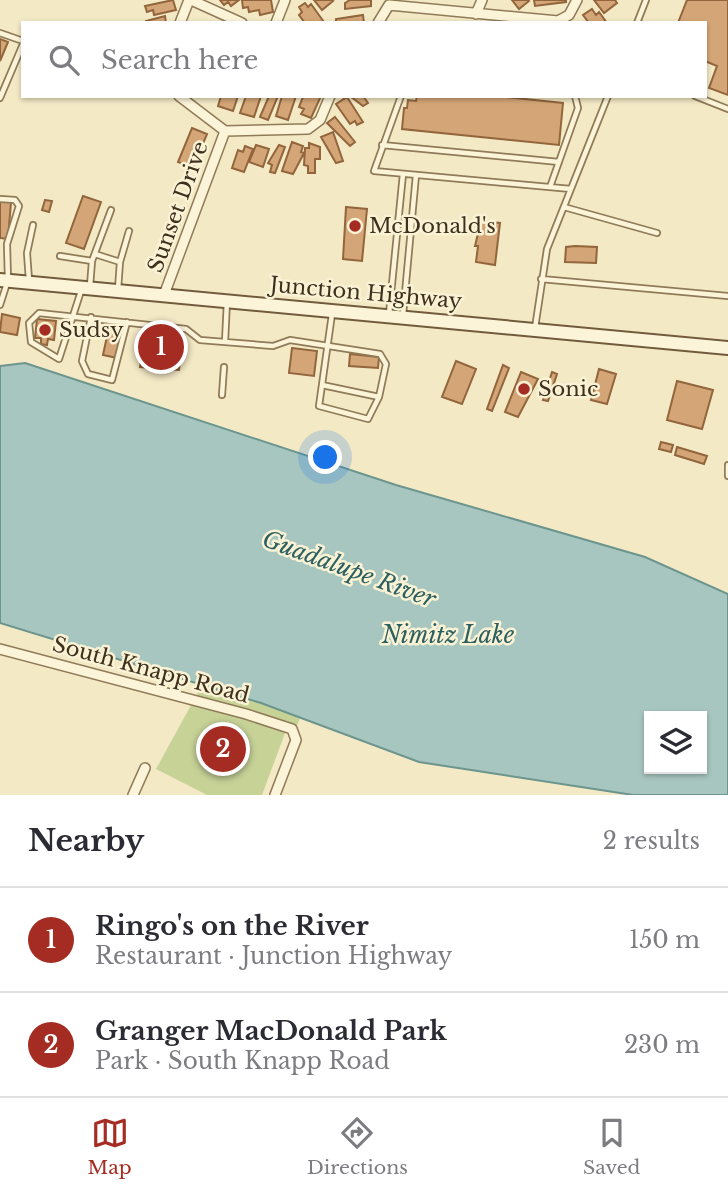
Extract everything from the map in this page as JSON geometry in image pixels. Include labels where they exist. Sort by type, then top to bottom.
[{"type":"main road","name":"Junction Highway","points":[[4,280],[389,314],[728,348]]},
{"type":"street","points":[[181,21],[190,0],[237,21]]},
{"type":"street","points":[[277,21],[285,0]]},
{"type":"street","points":[[379,21],[388,0]]},
{"type":"street","points":[[477,14],[482,0]]},
{"type":"street","points":[[383,13],[389,5],[558,21],[569,15],[577,0]]},
{"type":"street","points":[[182,98],[225,131],[308,129],[320,120],[329,98]]},
{"type":"street","name":"Sunset Drive","points":[[164,295],[225,131]]},
{"type":"street","name":"South Knapp Road","points":[[0,649],[246,713],[292,729],[296,740],[275,795]]},
{"type":"street","points":[[133,795],[145,768]]},
{"type":"lane","points":[[637,21],[646,0]]},
{"type":"lane","points":[[0,33],[21,42]]},
{"type":"lane","points":[[0,98],[21,48]]},
{"type":"lane","points":[[400,98],[374,171],[571,189]]},
{"type":"lane","points":[[550,187],[578,107],[576,98]]},
{"type":"lane","points":[[535,328],[547,249],[607,98]]},
{"type":"lane","points":[[700,98],[728,109]]},
{"type":"lane","points":[[382,145],[559,162]]},
{"type":"lane","points":[[389,314],[403,174]]},
{"type":"lane","points":[[403,316],[416,175]]},
{"type":"lane","points":[[0,199],[15,200],[19,206],[7,244],[0,305]]},
{"type":"lane","points":[[564,207],[657,233]]},
{"type":"lane","points":[[111,210],[94,254],[86,288],[75,315],[59,359],[31,342],[29,323],[38,313],[75,315],[186,329],[200,340],[273,346],[290,340],[328,346],[380,354],[386,364],[379,397],[368,419],[319,406],[328,346],[333,309]]},
{"type":"lane","points":[[29,282],[27,253],[33,225]]},
{"type":"lane","points":[[117,290],[120,262],[129,231]]},
{"type":"lane","points":[[0,243],[7,244]]},
{"type":"lane","points":[[94,254],[120,262]]},
{"type":"lane","points":[[60,256],[92,261]]},
{"type":"lane","points":[[541,279],[728,296]]},
{"type":"lane","points":[[225,342],[228,300]]},
{"type":"lane","points":[[91,317],[82,360],[88,374],[112,380],[127,322]]},
{"type":"lane","points":[[222,395],[224,367]]},
{"type":"lane","points":[[322,385],[379,397]]},
{"type":"lane","points":[[728,465],[728,476]]},
{"type":"green space","points":[[207,676],[304,708],[296,728],[288,725],[262,795],[207,795],[156,769]]},
{"type":"water","name":"Nimitz Lake","points":[[25,363],[396,485],[645,557],[728,594],[728,795],[633,795],[419,762],[261,703],[0,623],[0,366]]},
{"type":"building","points":[[173,0],[176,10],[154,15],[153,10],[147,12],[145,6]]},
{"type":"building","points":[[220,0],[239,0],[231,6],[228,2],[224,5]]},
{"type":"building","points":[[242,0],[271,0],[273,12],[260,15],[259,10],[249,12],[248,7],[243,8]]},
{"type":"building","points":[[314,0],[331,0],[333,1],[322,10]]},
{"type":"building","points":[[350,0],[371,0],[371,6],[345,9],[345,3]]},
{"type":"building","points":[[512,0],[528,0],[529,1],[519,9]]},
{"type":"building","points":[[534,0],[566,0],[566,2],[535,6]]},
{"type":"building","points":[[594,0],[615,0],[617,3],[604,13]]},
{"type":"building","points":[[687,0],[728,0],[728,95],[709,88],[717,66],[707,62],[707,21],[679,21]]},
{"type":"building","points":[[305,3],[308,7],[311,4],[323,21],[304,21],[299,15],[302,12],[299,7]]},
{"type":"building","points":[[592,9],[596,15],[599,12],[606,21],[588,21],[583,15]]},
{"type":"building","points":[[363,15],[364,21],[336,21]]},
{"type":"building","points":[[165,16],[166,21],[146,21]]},
{"type":"building","points":[[0,39],[8,42],[0,61]]},
{"type":"building","points":[[220,98],[237,98],[233,111],[218,106]]},
{"type":"building","points":[[245,98],[260,98],[254,117],[240,113]]},
{"type":"building","points":[[268,98],[277,98],[268,120],[260,117]]},
{"type":"building","points":[[281,98],[295,98],[288,120],[276,116]]},
{"type":"building","points":[[303,98],[320,98],[311,118],[301,114],[304,109],[299,107]]},
{"type":"building","points":[[348,98],[363,122],[357,125],[355,121],[350,124],[336,104]]},
{"type":"building","points":[[353,98],[364,98],[368,103],[363,106]]},
{"type":"building","points":[[417,98],[515,98],[563,103],[559,145],[402,129],[404,108],[407,108],[408,100],[416,101]]},
{"type":"building","points":[[335,117],[355,142],[350,146],[327,123]]},
{"type":"building","points":[[192,128],[207,134],[193,168],[178,162]]},
{"type":"building","points":[[333,132],[343,161],[336,163],[321,137]]},
{"type":"building","points":[[292,142],[303,146],[301,152],[304,153],[293,174],[282,171]]},
{"type":"building","points":[[309,143],[320,147],[320,159],[315,159],[315,173],[308,173],[308,166],[304,165],[305,148],[309,148]]},
{"type":"building","points":[[256,145],[269,149],[263,167],[249,162]]},
{"type":"building","points":[[279,145],[285,147],[275,173],[270,172],[272,165],[268,163]]},
{"type":"building","points":[[245,146],[253,149],[244,172],[232,168],[238,150],[243,152]]},
{"type":"building","points":[[83,196],[101,202],[84,249],[66,243]]},
{"type":"building","points":[[45,200],[52,201],[49,212],[42,210]]},
{"type":"building","points":[[0,201],[11,202],[8,239],[0,238]]},
{"type":"building","name":"McDonald's","points":[[346,207],[367,209],[362,261],[343,259]]},
{"type":"building","points":[[481,221],[500,223],[495,265],[476,262],[478,246],[475,246]]},
{"type":"building","points":[[566,247],[597,247],[596,263],[565,262]]},
{"type":"building","points":[[2,314],[20,318],[17,335],[0,332]]},
{"type":"building","name":"Sudsy","points":[[37,319],[56,321],[54,340],[48,339],[47,345],[41,344],[41,338],[35,338]]},
{"type":"building","points":[[109,327],[123,330],[117,358],[103,355]]},
{"type":"building","points":[[146,333],[181,333],[177,354],[181,354],[179,370],[140,367]]},
{"type":"building","points":[[292,348],[317,351],[314,376],[289,373]]},
{"type":"building","points":[[350,354],[379,357],[378,368],[349,366]]},
{"type":"building","points":[[456,361],[476,369],[462,404],[442,397]]},
{"type":"building","points":[[503,365],[509,368],[492,411],[487,409]]},
{"type":"building","points":[[599,369],[616,374],[607,404],[591,400]]},
{"type":"building","name":"Sonic","points":[[521,372],[538,379],[518,417],[505,412]]},
{"type":"building","points":[[552,372],[557,374],[548,401],[543,400]]},
{"type":"building","points":[[677,381],[713,390],[702,429],[667,420]]},
{"type":"building","points":[[661,442],[673,445],[671,452],[659,449]]},
{"type":"building","points":[[677,447],[707,456],[704,464],[675,455]]},
{"type":"place","name":"McDonald's","points":[[355,226]]},
{"type":"place","name":"Sudsy","points":[[45,330]]},
{"type":"place","name":"Ringo's on the River","points":[[161,347]]},
{"type":"place","name":"Sonic","points":[[524,389]]},
{"type":"place","name":"Granger MacDonald Park","points":[[223,749]]},
{"type":"water label","name":"Guadalupe River","points":[[349,569]]}]
